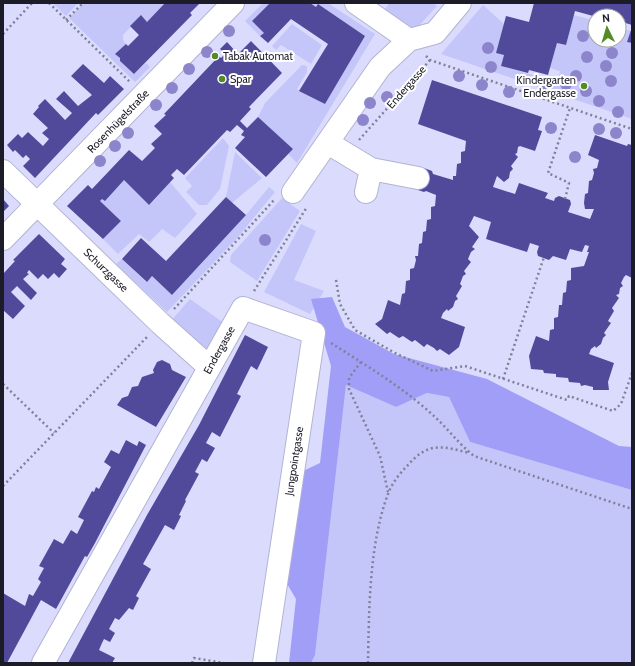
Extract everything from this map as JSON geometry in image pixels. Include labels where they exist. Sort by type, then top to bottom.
[{"type":"street","name":"Rosenhügelstraße","points":[[3,239],[233,3]]},
{"type":"street","points":[[356,3],[409,40]]},
{"type":"street","points":[[302,198],[328,143],[380,67],[409,40],[435,33],[460,3]]},
{"type":"street","points":[[328,143],[371,169],[418,178]]},
{"type":"street","points":[[366,192],[371,169]]},
{"type":"street","name":"Schurzgasse","points":[[3,171],[160,323],[209,367]]},
{"type":"street","points":[[243,308],[314,333]]},
{"type":"street","name":"Endergasse","points":[[42,663],[243,308]]},
{"type":"street","name":"Jungpointgasse","points":[[264,663],[314,333]]},
{"type":"path","points":[[3,34],[32,3]]},
{"type":"path","points":[[49,3],[144,95]]},
{"type":"path","points":[[66,20],[83,3]]},
{"type":"path","points":[[409,40],[430,60],[632,129]]},
{"type":"path","name":"Endergasse","points":[[347,155],[430,60]]},
{"type":"path","points":[[565,198],[569,183],[548,173],[570,108]]},
{"type":"path","points":[[3,486],[160,323],[279,196],[302,198],[243,308]]},
{"type":"path","points":[[503,379],[544,257]]},
{"type":"path","points":[[336,280],[340,304],[355,330],[395,353],[433,371],[466,366],[567,400],[569,396],[613,411],[621,404],[632,373]]},
{"type":"path","points":[[314,333],[361,362],[409,395],[435,417],[471,454]]},
{"type":"path","points":[[361,362],[349,378],[349,389],[380,456],[388,493]]},
{"type":"path","points":[[3,384],[54,433]]},
{"type":"path","points":[[368,663],[369,614],[374,562],[377,540],[388,493],[404,469],[419,454],[432,448],[441,447],[471,454],[632,509]]},
{"type":"path","points":[[192,663],[194,658],[224,663]]},
{"type":"shaded area","points":[[53,3],[78,3],[66,16]]},
{"type":"shaded area","points":[[84,3],[165,3],[147,22],[141,16],[123,35],[123,40],[126,44],[116,54],[120,58],[120,61],[134,74],[146,63],[150,67],[135,82],[69,18]]},
{"type":"shaded area","points":[[263,3],[270,3],[252,21],[264,33],[260,36],[245,21]]},
{"type":"shaded area","points":[[310,3],[328,3],[375,34],[297,163],[288,154],[293,149],[258,117],[265,103],[302,65],[307,66],[307,72],[297,89],[325,104],[365,36],[318,4],[316,7]]},
{"type":"shaded area","points":[[389,3],[433,3],[437,6],[416,29],[408,28],[384,11]]},
{"type":"shaded area","points":[[483,5],[504,24],[496,53],[504,55],[501,66],[558,82],[560,71],[550,68],[557,43],[566,45],[574,15],[587,19],[587,48],[627,48],[627,42],[632,43],[632,119],[441,54]]},
{"type":"shaded area","points":[[292,24],[322,45],[311,64],[281,45],[276,50],[272,46]]},
{"type":"shaded area","points":[[627,30],[631,31],[627,42]]},
{"type":"shaded area","points":[[223,138],[229,146],[220,189],[207,205],[199,205],[186,192],[192,186],[185,178]]},
{"type":"shaded area","points":[[235,152],[262,178],[232,203],[226,197]]},
{"type":"shaded area","points":[[124,180],[149,205],[170,182],[197,214],[175,238],[162,229],[149,242],[139,234],[118,254],[103,239],[121,221],[100,201]]},
{"type":"shaded area","points":[[269,187],[275,192],[238,237],[167,312],[116,264],[122,259],[146,282],[152,276],[172,295],[246,215]]},
{"type":"shaded area","points":[[282,198],[300,211],[257,281],[230,262],[231,255]]},
{"type":"shaded area","points":[[301,224],[316,231],[294,280],[324,291],[310,314],[264,292]]},
{"type":"shaded area","points":[[332,297],[345,327],[394,354],[487,379],[619,446],[632,447],[632,490],[470,442],[449,397],[427,393],[396,407],[346,385],[315,655],[311,663],[289,663],[296,599],[286,582],[301,472],[320,463],[331,366],[311,299]]},
{"type":"shaded area","points":[[190,299],[224,323],[208,355],[170,322]]},
{"type":"shaded area","points":[[346,385],[396,407],[427,393],[449,397],[470,442],[632,490],[632,663],[311,663],[315,655]]},
{"type":"building","points":[[165,3],[200,3],[190,13],[192,15],[134,74],[115,54],[126,44],[128,46],[139,35],[130,26],[141,15],[147,22]]},
{"type":"building","points":[[270,3],[310,3],[316,7],[318,4],[365,36],[325,104],[299,91],[328,44],[291,19],[268,43],[260,36],[264,33],[252,21]]},
{"type":"building","points":[[534,3],[632,3],[632,25],[627,23],[627,8],[587,8],[587,14],[575,11],[566,45],[557,43],[548,75],[529,70],[528,73],[501,66],[504,55],[496,53],[506,16],[529,22]]},
{"type":"building","points":[[632,27],[632,43],[627,42]]},
{"type":"building","points":[[251,41],[282,73],[249,107],[251,109],[240,121],[247,128],[258,117],[293,149],[266,177],[235,148],[245,137],[241,135],[244,131],[237,125],[230,132],[227,130],[184,175],[177,169],[171,175],[174,178],[149,205],[124,180],[105,201],[102,199],[100,201],[121,221],[103,239],[67,206],[88,185],[92,189],[129,150],[142,161],[155,148],[151,144],[162,134],[154,126],[166,115],[164,114],[219,56],[221,58],[225,54],[220,49],[227,42],[238,54]]},
{"type":"building","points":[[83,64],[104,83],[110,76],[124,89],[98,115],[96,113],[35,178],[23,166],[30,159],[26,155],[23,158],[15,150],[13,152],[7,145],[18,134],[22,138],[28,132],[43,146],[49,139],[42,133],[48,128],[33,114],[45,99],[65,120],[72,113],[56,99],[64,91],[78,106],[92,95],[71,76]]},
{"type":"building","points":[[432,80],[542,117],[538,130],[542,131],[535,151],[520,146],[518,147],[517,153],[515,154],[518,157],[511,166],[513,169],[510,172],[509,178],[504,182],[497,176],[493,187],[515,194],[519,183],[548,193],[545,198],[554,201],[555,198],[559,196],[570,200],[571,204],[568,212],[590,219],[594,209],[585,209],[584,203],[585,194],[588,193],[589,181],[592,180],[594,173],[593,169],[597,168],[599,160],[588,155],[595,135],[627,146],[628,144],[632,145],[632,278],[626,275],[624,277],[621,283],[623,286],[620,288],[619,294],[616,295],[619,298],[612,308],[614,311],[608,321],[611,323],[604,333],[606,335],[601,344],[596,348],[595,346],[591,349],[589,354],[614,363],[608,382],[609,390],[593,390],[593,387],[585,385],[581,386],[580,383],[569,382],[568,378],[556,377],[556,374],[544,373],[543,370],[531,369],[529,356],[536,336],[549,341],[550,330],[554,329],[554,318],[558,317],[559,305],[562,305],[563,293],[566,292],[567,281],[571,280],[571,268],[584,266],[589,252],[587,252],[589,246],[585,245],[582,252],[570,249],[566,260],[553,256],[549,260],[538,256],[537,252],[539,246],[530,243],[527,252],[486,239],[491,222],[474,216],[469,226],[479,237],[472,247],[475,249],[471,252],[468,259],[471,262],[464,271],[466,274],[463,276],[460,284],[462,286],[456,296],[458,299],[455,301],[453,307],[448,311],[447,309],[443,313],[441,318],[465,327],[459,347],[449,355],[440,349],[437,351],[427,344],[424,347],[415,340],[412,342],[403,336],[399,338],[390,332],[387,334],[375,324],[382,319],[388,300],[400,305],[402,294],[405,293],[406,281],[410,280],[410,269],[414,268],[416,260],[415,256],[418,256],[419,244],[422,243],[423,232],[426,231],[427,220],[431,219],[431,207],[435,206],[436,195],[415,189],[414,186],[420,170],[424,168],[432,171],[433,174],[453,180],[453,176],[456,176],[457,164],[461,163],[461,152],[465,151],[466,141],[418,124]]},
{"type":"building","points":[[226,197],[246,215],[172,295],[152,276],[147,282],[122,259],[141,238],[166,261]]},
{"type":"building","points":[[3,199],[9,206],[3,212]]},
{"type":"building","points":[[39,234],[65,259],[61,264],[67,269],[59,278],[54,273],[48,279],[43,274],[38,279],[29,270],[27,273],[29,274],[23,279],[37,293],[31,300],[17,286],[11,292],[25,306],[13,319],[3,310],[3,274],[15,261],[13,260]]},
{"type":"building","points":[[245,335],[268,347],[257,370],[251,366],[237,394],[241,396],[220,437],[212,432],[206,443],[215,448],[207,462],[202,459],[195,472],[199,474],[185,500],[186,501],[179,515],[181,516],[174,530],[165,525],[143,564],[151,569],[136,596],[139,598],[133,610],[129,608],[119,620],[115,618],[109,629],[115,633],[110,642],[104,639],[102,643],[99,650],[115,658],[112,663],[68,663],[147,515],[199,425]]},
{"type":"building","points":[[162,360],[170,364],[172,370],[186,377],[156,427],[117,405],[122,398],[128,396],[132,387],[138,386],[142,377],[154,373],[153,370],[157,362]]},
{"type":"building","points":[[126,440],[137,446],[139,441],[146,445],[95,543],[87,557],[85,556],[56,609],[41,600],[7,663],[3,663],[3,593],[25,606],[29,594],[33,596],[41,582],[38,579],[44,568],[39,566],[54,539],[63,544],[71,530],[77,534],[84,520],[78,517],[92,491],[94,492],[96,487],[99,489],[111,467],[104,462],[111,450],[119,454]]},
{"type":"place","name":"Tabak Automat","points":[[215,56]]},
{"type":"place","name":"Spar","points":[[222,79]]},
{"type":"place","name":"Kindergarten Endergasse","points":[[584,86]]}]
